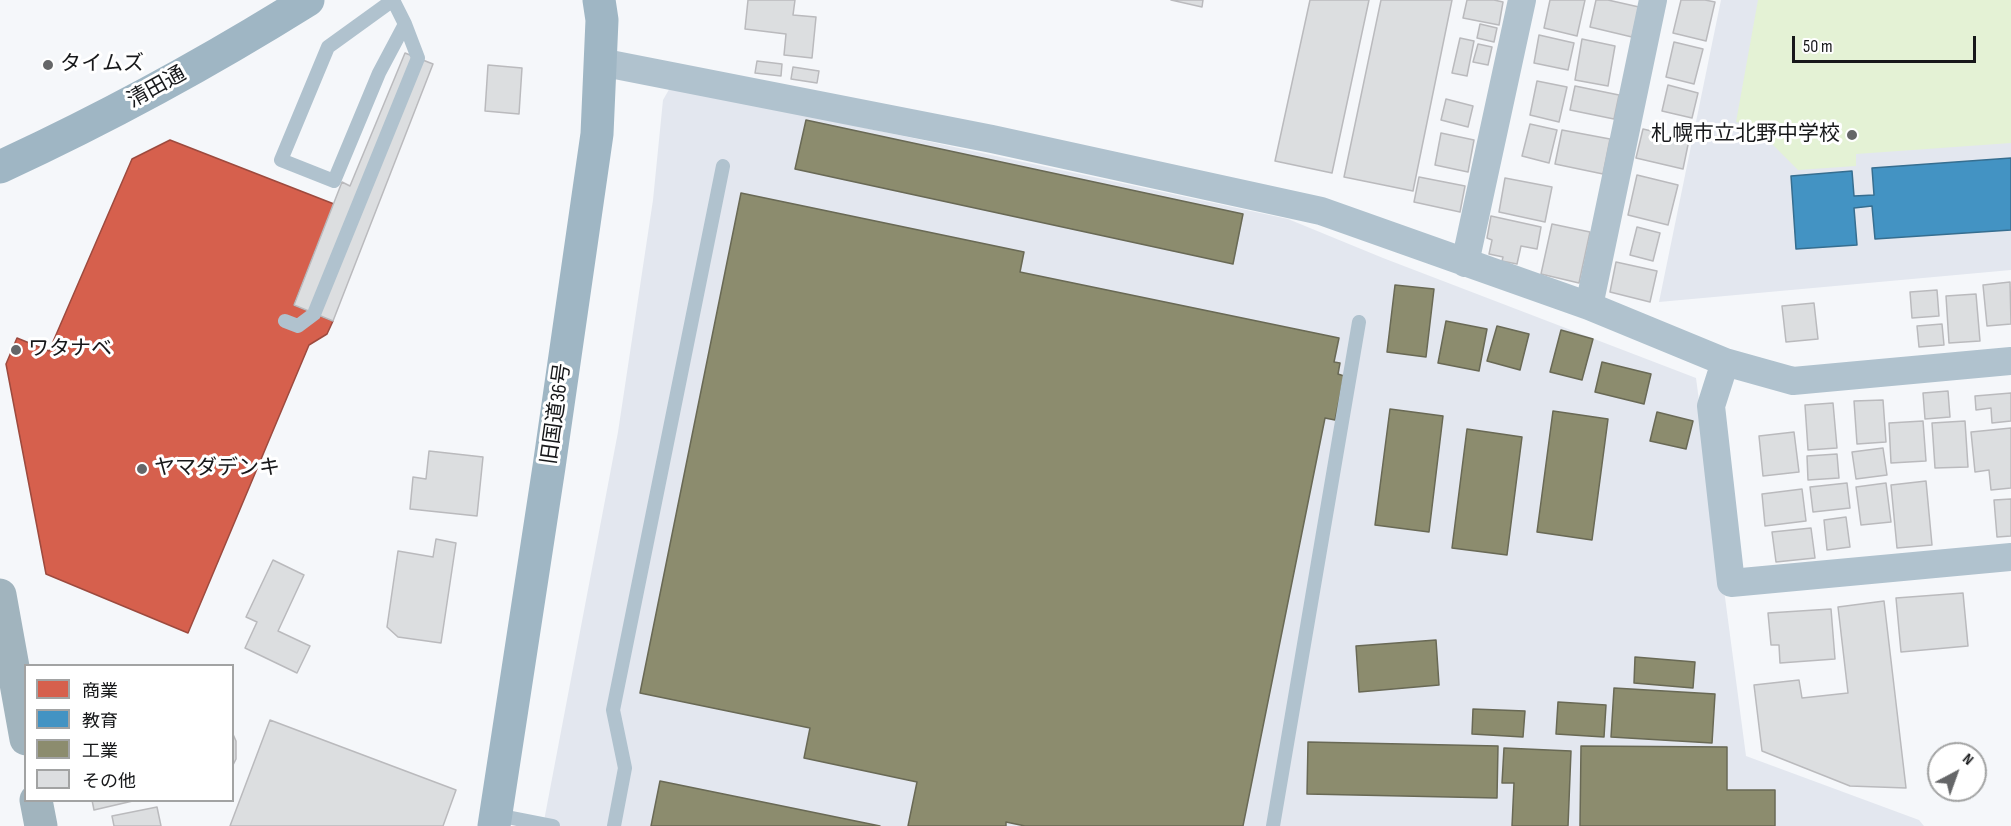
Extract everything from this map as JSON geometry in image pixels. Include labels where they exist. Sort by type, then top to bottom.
[{"type":"highway","points":[[0,595],[24,728]]},
{"type":"highway","points":[[36,802],[41,826]]},
{"type":"street","name":"清田通","points":[[0,167],[80,130],[260,30],[308,0]]},
{"type":"street","name":"旧国道36号","points":[[496,820],[597,134],[602,20],[599,0]]},
{"type":"street","points":[[1465,263],[1522,0]]},
{"type":"street","points":[[1589,306],[1653,0]]},
{"type":"street","points":[[600,62],[992,139],[1321,211],[1589,306],[1725,362],[1793,381],[2011,361]]},
{"type":"street","points":[[1725,362],[1711,406],[1731,583],[2011,558]]},
{"type":"lane","points":[[285,321],[298,326],[314,314],[418,58],[405,24],[393,0],[328,48],[281,160],[334,182],[379,73],[405,24]]},
{"type":"lane","points":[[614,826],[625,768],[614,710],[723,166]]},
{"type":"lane","points":[[1273,826],[1359,322]]},
{"type":"lane","points":[[496,820],[553,826]]},
{"type":"shaded area","name":"札幌市立北野中学校","points":[[1721,0],[2011,0],[2011,270],[1659,302]]},
{"type":"shaded area","points":[[671,86],[1288,219],[1383,258],[1696,378],[1746,756],[1919,820],[1924,826],[543,826],[618,432],[653,200],[663,100]]},
{"type":"green space","points":[[1758,0],[2011,0],[2011,143],[1856,154],[1856,166],[1798,170],[1753,125],[1736,122]]},
{"type":"building: 商業","name":"ヤマダデンキ","points":[[170,140],[334,204],[294,305],[333,321],[327,334],[309,345],[188,633],[46,574],[6,364],[17,338],[49,351],[132,159]]},
{"type":"building: 教育","points":[[2011,158],[2011,230],[1875,239],[1872,206],[1854,208],[1857,245],[1796,249],[1791,176],[1852,171],[1854,196],[1874,195],[1872,168]]},
{"type":"building: 工業","points":[[806,120],[1243,214],[1233,264],[795,169]]},
{"type":"building: 工業","points":[[741,193],[1024,252],[1020,272],[1339,338],[1334,362],[1340,363],[1338,374],[1344,376],[1335,420],[1325,418],[1243,826],[1025,826],[1006,822],[1006,826],[908,826],[917,782],[804,758],[810,728],[640,693]]},
{"type":"building: 工業","points":[[1395,285],[1434,289],[1426,357],[1387,352]]},
{"type":"building: 工業","points":[[1446,321],[1487,329],[1479,371],[1438,363]]},
{"type":"building: 工業","points":[[1497,326],[1529,334],[1520,370],[1487,361]]},
{"type":"building: 工業","points":[[1561,330],[1593,339],[1582,380],[1550,372]]},
{"type":"building: 工業","points":[[1602,362],[1651,374],[1644,404],[1595,392]]},
{"type":"building: 工業","points":[[1390,409],[1443,416],[1429,532],[1375,525]]},
{"type":"building: 工業","points":[[1553,411],[1608,419],[1592,540],[1537,532]]},
{"type":"building: 工業","points":[[1657,412],[1693,421],[1686,449],[1650,441]]},
{"type":"building: 工業","points":[[1467,429],[1522,437],[1507,555],[1452,548]]},
{"type":"building: 工業","points":[[1436,640],[1439,685],[1359,692],[1356,646]]},
{"type":"building: 工業","points":[[1635,657],[1695,662],[1693,688],[1634,683]]},
{"type":"building: 工業","points":[[1614,688],[1715,694],[1712,743],[1611,737]]},
{"type":"building: 工業","points":[[1558,702],[1606,705],[1604,737],[1556,734]]},
{"type":"building: 工業","points":[[1473,709],[1525,711],[1523,737],[1472,734]]},
{"type":"building: 工業","points":[[1308,742],[1498,746],[1497,798],[1307,794]]},
{"type":"building: 工業","points":[[1581,746],[1727,747],[1727,790],[1775,790],[1775,826],[1580,826]]},
{"type":"building: 工業","points":[[1504,748],[1571,751],[1568,826],[1512,826],[1514,783],[1502,783]]},
{"type":"building: 工業","points":[[660,781],[880,826],[651,826]]},
{"type":"building: その他","points":[[748,0],[795,0],[793,15],[816,17],[812,58],[784,55],[786,34],[745,29]]},
{"type":"building: その他","points":[[1171,0],[1203,0],[1202,7]]},
{"type":"building: その他","points":[[1310,0],[1369,0],[1332,173],[1275,161]]},
{"type":"building: その他","points":[[1381,0],[1452,0],[1413,191],[1344,177]]},
{"type":"building: その他","points":[[1467,0],[1503,2],[1499,25],[1463,18]]},
{"type":"building: その他","points":[[1550,0],[1585,0],[1577,36],[1544,28]]},
{"type":"building: その他","points":[[1596,0],[1608,0],[1639,7],[1632,37],[1590,27]]},
{"type":"building: その他","points":[[1681,0],[1715,2],[1706,41],[1673,33]]},
{"type":"building: その他","points":[[1480,24],[1497,28],[1494,42],[1477,38]]},
{"type":"building: その他","points":[[1539,35],[1574,43],[1568,70],[1534,63]]},
{"type":"building: その他","points":[[1460,38],[1474,41],[1467,76],[1452,73]]},
{"type":"building: その他","points":[[1582,39],[1615,46],[1608,86],[1575,80]]},
{"type":"building: その他","points":[[1674,42],[1703,49],[1694,84],[1666,77]]},
{"type":"building: その他","points":[[1478,44],[1492,47],[1488,65],[1473,62]]},
{"type":"building: その他","points":[[405,53],[433,64],[333,321],[294,305],[342,182],[350,186]]},
{"type":"building: その他","points":[[757,61],[782,64],[781,76],[755,73]]},
{"type":"building: その他","points":[[488,65],[522,68],[519,114],[485,111]]},
{"type":"building: その他","points":[[793,67],[819,71],[817,83],[791,79]]},
{"type":"building: その他","points":[[1537,81],[1567,87],[1559,122],[1530,115]]},
{"type":"building: その他","points":[[1668,85],[1698,93],[1692,118],[1662,111]]},
{"type":"building: その他","points":[[1575,86],[1619,95],[1614,119],[1570,110]]},
{"type":"building: その他","points":[[1446,99],[1473,106],[1468,127],[1441,120]]},
{"type":"building: その他","points":[[1530,124],[1557,130],[1549,163],[1522,156]]},
{"type":"building: その他","points":[[1643,129],[1689,140],[1683,169],[1636,158]]},
{"type":"building: その他","points":[[1562,130],[1610,139],[1603,174],[1555,164]]},
{"type":"building: その他","points":[[1441,133],[1474,140],[1468,172],[1435,165]]},
{"type":"building: その他","points":[[1637,175],[1678,185],[1668,225],[1628,215]]},
{"type":"building: その他","points":[[1419,177],[1465,186],[1460,212],[1414,202]]},
{"type":"building: その他","points":[[1505,178],[1552,187],[1545,222],[1499,212]]},
{"type":"building: その他","points":[[1491,216],[1541,227],[1537,249],[1521,246],[1517,264],[1502,261],[1503,257],[1489,254],[1492,240],[1487,238]]},
{"type":"building: その他","points":[[1552,224],[1590,232],[1579,283],[1541,274]]},
{"type":"building: その他","points":[[1637,227],[1660,233],[1653,261],[1630,255]]},
{"type":"building: その他","points":[[1616,262],[1657,271],[1650,302],[1610,292]]},
{"type":"building: その他","points":[[2010,282],[2011,324],[1987,326],[1983,285]]},
{"type":"building: その他","points":[[1937,290],[1939,316],[1912,318],[1910,292]]},
{"type":"building: その他","points":[[1976,294],[1980,341],[1949,343],[1946,296]]},
{"type":"building: その他","points":[[1814,303],[1818,339],[1786,342],[1782,306]]},
{"type":"building: その他","points":[[1942,324],[1944,345],[1919,347],[1917,326]]},
{"type":"building: その他","points":[[1948,391],[1950,417],[1925,419],[1923,393]]},
{"type":"building: その他","points":[[2011,393],[2011,421],[1992,423],[1991,408],[1976,410],[1975,396]]},
{"type":"building: その他","points":[[1883,400],[1886,442],[1857,444],[1854,401]]},
{"type":"building: その他","points":[[1833,403],[1837,448],[1808,450],[1805,405]]},
{"type":"building: その他","points":[[1923,421],[1926,461],[1891,463],[1889,423]]},
{"type":"building: その他","points":[[1965,421],[1968,467],[1935,468],[1932,423]]},
{"type":"building: その他","points":[[2011,428],[2011,488],[1991,490],[1989,470],[1975,472],[1971,432]]},
{"type":"building: その他","points":[[1794,432],[1799,472],[1763,476],[1759,436]]},
{"type":"building: その他","points":[[1883,448],[1887,475],[1856,479],[1852,452]]},
{"type":"building: その他","points":[[429,451],[483,457],[477,516],[410,509],[413,477],[426,479]]},
{"type":"building: その他","points":[[1837,454],[1839,478],[1808,480],[1807,456]]},
{"type":"building: その他","points":[[1926,481],[1932,545],[1897,548],[1891,485]]},
{"type":"building: その他","points":[[1847,483],[1850,508],[1813,512],[1810,487]]},
{"type":"building: その他","points":[[1886,483],[1891,522],[1861,525],[1856,487]]},
{"type":"building: その他","points":[[1802,489],[1806,521],[1765,526],[1762,494]]},
{"type":"building: その他","points":[[2011,499],[2011,536],[1997,537],[1994,500]]},
{"type":"building: その他","points":[[1846,517],[1850,547],[1827,550],[1824,520]]},
{"type":"building: その他","points":[[1811,528],[1815,558],[1776,562],[1772,532]]},
{"type":"building: その他","points":[[436,539],[456,543],[441,643],[398,637],[387,627],[398,551],[433,557]]},
{"type":"building: その他","points":[[273,560],[304,575],[278,631],[310,646],[297,673],[245,648],[257,622],[246,617]]},
{"type":"building: その他","points":[[1963,593],[1968,646],[1901,652],[1896,598]]},
{"type":"building: その他","points":[[1884,601],[1906,788],[1850,786],[1762,751],[1754,685],[1799,680],[1802,698],[1848,693],[1838,607]]},
{"type":"building: その他","points":[[1831,609],[1835,659],[1780,663],[1779,645],[1771,645],[1768,613]]},
{"type":"building: その他","points":[[270,720],[456,790],[443,826],[230,826]]},
{"type":"building: その他","points":[[234,736],[236,741],[234,763]]},
{"type":"building: その他","points":[[92,802],[128,802],[94,810]]},
{"type":"building: その他","points":[[157,807],[161,826],[114,826],[112,816]]},
{"type":"place","name":"タイムズ","points":[[48,65]]},
{"type":"place","name":"札幌市立北野中学校","points":[[1852,135]]},
{"type":"place","name":"ワタナベ","points":[[16,350]]},
{"type":"place","name":"ヤマダデンキ","points":[[142,469]]}]
